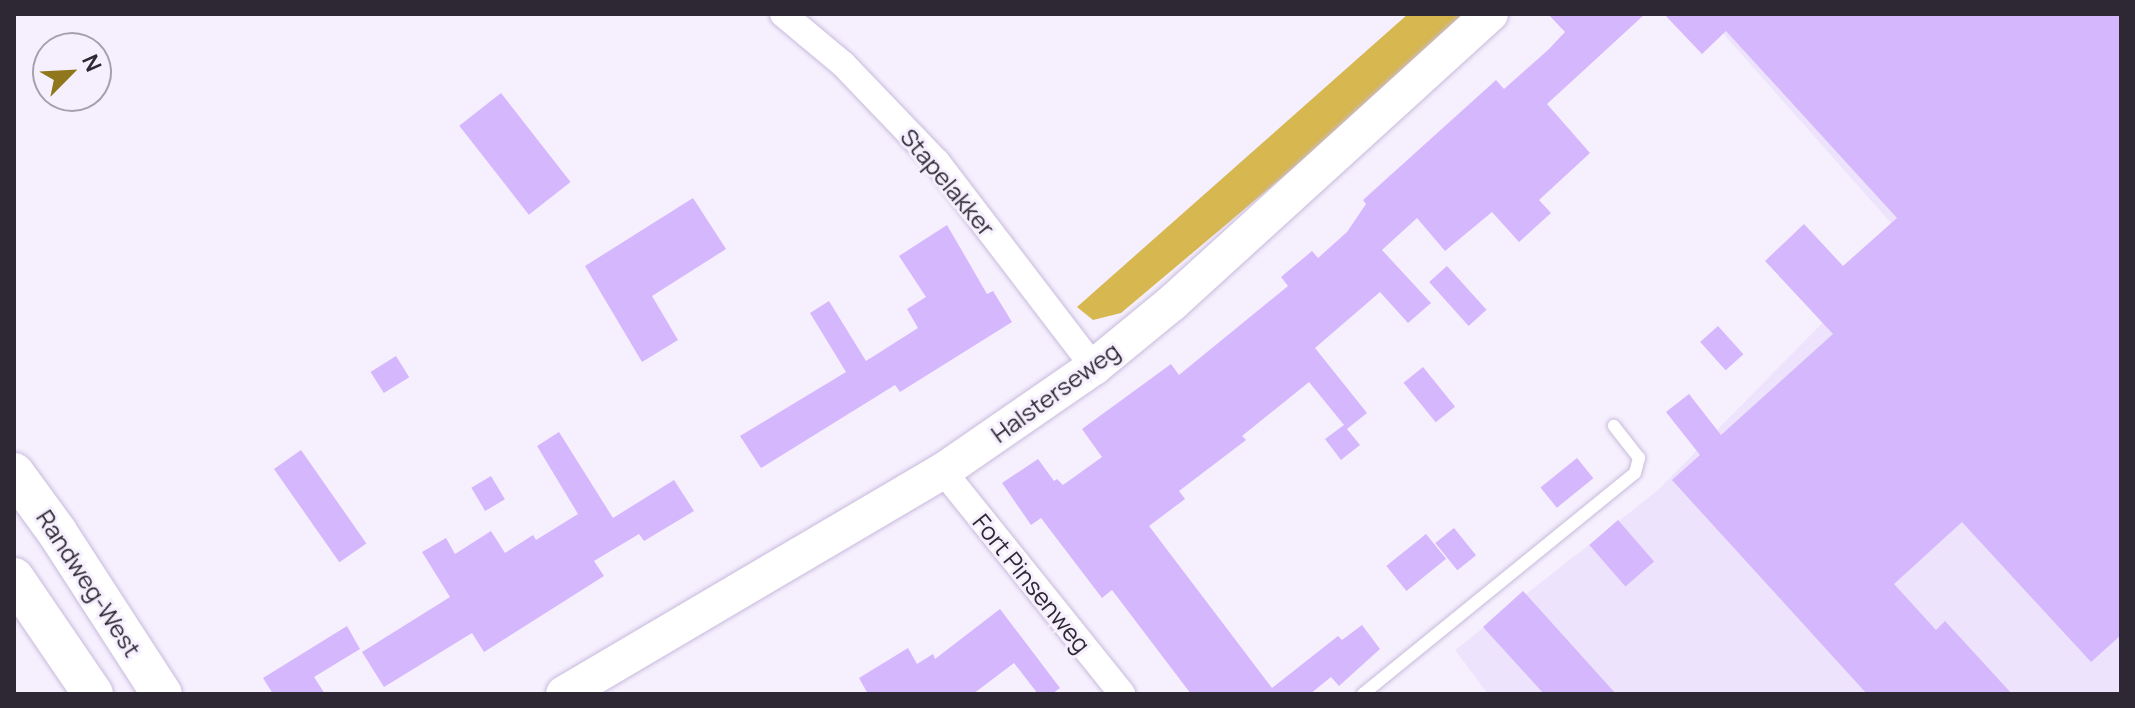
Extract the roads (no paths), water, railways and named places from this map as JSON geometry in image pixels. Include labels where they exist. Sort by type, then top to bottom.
[{"type":"main road","name":"Halsterseweg","points":[[564,694],[943,471],[1094,367],[1172,303],[1490,14]]},
{"type":"main road","name":"Randweg-West","points":[[14,473],[57,532],[162,694]]},
{"type":"main road","points":[[14,578],[93,694]]},
{"type":"street","name":"Stapelakker","points":[[783,14],[843,64],[937,162],[1094,367]]},
{"type":"street","name":"Fort Pinsenweg","points":[[943,471],[1122,694]]},
{"type":"lane","points":[[1363,694],[1635,473],[1639,458],[1614,426]]}]
